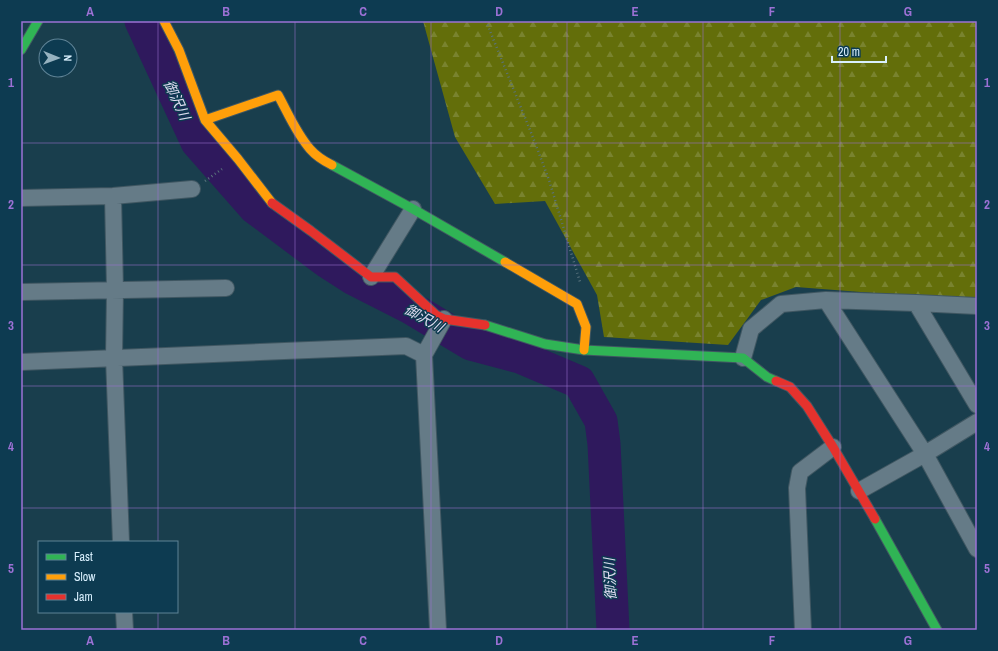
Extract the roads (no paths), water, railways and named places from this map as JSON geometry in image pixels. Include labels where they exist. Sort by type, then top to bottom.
[{"type":"street","points":[[21,50],[38,21]]},
{"type":"street","points":[[164,21],[179,50],[205,120],[238,159],[273,205],[311,231],[371,277],[395,277],[436,315],[444,319],[484,324],[545,344],[584,350],[743,358],[767,377],[790,387],[807,406],[833,447],[937,630]]},
{"type":"street","points":[[205,120],[278,95],[297,131],[310,148],[323,160],[412,209],[577,304],[586,327],[584,350]]},
{"type":"street","points":[[21,198],[113,196],[192,189]]},
{"type":"street","points":[[113,196],[115,290],[114,358],[121,541]]},
{"type":"street","points":[[371,277],[412,209]]},
{"type":"street","points":[[21,292],[226,288]]},
{"type":"street","points":[[826,300],[925,454],[977,549]]},
{"type":"street","points":[[743,358],[752,329],[781,304],[826,300],[977,306]]},
{"type":"street","points":[[916,303],[977,404]]},
{"type":"street","points":[[438,630],[424,354],[444,319]]},
{"type":"street","points":[[21,362],[406,346],[424,354]]},
{"type":"street","points":[[859,491],[925,454],[977,422]]},
{"type":"street","points":[[803,630],[797,488],[800,472],[833,447]]},
{"type":"street","points":[[124,613],[125,630]]},
{"type":"waterway","name":"御沢川","points":[[141,21],[197,142],[255,208],[326,261],[354,279],[411,308],[471,344],[520,357],[579,382],[601,421],[604,444],[613,630]]}]
